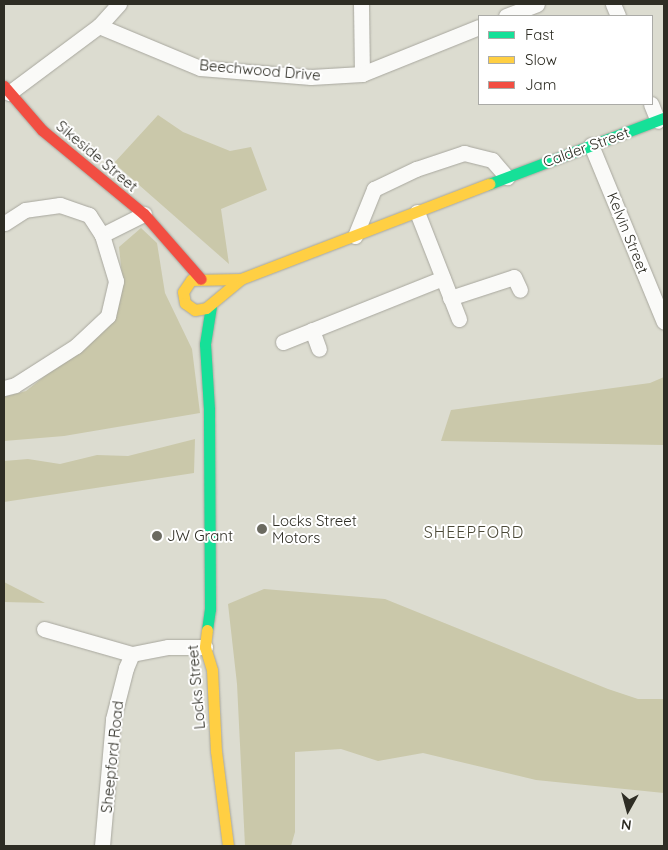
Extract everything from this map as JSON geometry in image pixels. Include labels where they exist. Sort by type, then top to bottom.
[{"type":"main road","name":"Sikeside Street","points":[[6,90],[42,130],[144,214],[204,280]]},
{"type":"main road","name":"Calder Street","points":[[190,308],[200,310],[241,280],[661,119]]},
{"type":"main road","name":"Sikeside Street","points":[[173,246],[185,287]]},
{"type":"main road","name":"Calder Street","points":[[185,287],[192,280],[241,280]]},
{"type":"main road","points":[[204,280],[214,289],[213,302]]},
{"type":"main road","points":[[185,287],[183,296],[190,308]]},
{"type":"main road","name":"Locks Street","points":[[213,302],[205,344],[209,409],[210,609],[205,647],[212,670],[216,750],[228,846]]},
{"type":"main road","name":"Locks Street","points":[[190,308],[205,344]]},
{"type":"street","points":[[6,90],[99,26],[119,4]]},
{"type":"street","points":[[361,4],[362,74]]},
{"type":"street","points":[[509,15],[538,4]]},
{"type":"street","name":"Beechwood Drive","points":[[99,26],[200,68],[310,77],[362,74],[478,27]]},
{"type":"street","points":[[652,105],[661,119]]},
{"type":"street","name":"Kelvin Street","points":[[591,145],[658,286],[664,322]]},
{"type":"street","points":[[355,236],[374,189],[416,169],[464,153],[492,160],[507,177]]},
{"type":"street","points":[[4,388],[15,386],[76,346],[108,316],[116,281],[102,235],[89,215],[60,205],[25,210],[5,223]]},
{"type":"street","points":[[417,212],[459,319]]},
{"type":"street","points":[[102,235],[144,214]]},
{"type":"street","points":[[450,298],[514,277],[520,290]]},
{"type":"street","points":[[283,342],[443,278]]},
{"type":"street","points":[[312,330],[319,349]]},
{"type":"street","points":[[44,628],[132,654],[168,647],[205,647]]},
{"type":"street","name":"Sheepford Road","points":[[102,846],[113,719],[126,668],[132,654]]},
{"type":"shaded area","points":[[158,115],[183,132],[230,151],[251,147],[267,190],[221,209],[229,264],[114,163]]},
{"type":"shaded area","points":[[141,228],[157,243],[165,293],[192,349],[200,413],[64,436],[4,441],[4,397],[26,391],[109,325],[123,285],[119,247]]},
{"type":"shaded area","points":[[664,377],[664,445],[441,441],[451,410],[650,383]]},
{"type":"shaded area","points":[[195,439],[194,473],[4,502],[4,461],[28,459],[60,464],[97,455],[128,456]]},
{"type":"shaded area","points":[[4,582],[45,603],[4,602]]},
{"type":"shaded area","points":[[264,589],[385,599],[608,689],[638,699],[664,699],[664,793],[536,780],[423,753],[378,761],[341,749],[295,752],[295,832],[291,846],[245,846],[237,684],[228,604]]},
{"type":"traffic: fast","points":[[489,184],[664,118]]},
{"type":"traffic: fast","points":[[207,630],[210,609],[209,409],[205,344],[211,305]]},
{"type":"traffic: slow","points":[[241,279],[191,280],[183,292],[185,303],[195,310],[206,308],[241,279],[489,184]]},
{"type":"traffic: slow","points":[[207,630],[205,647],[212,670],[216,751],[228,846]]},
{"type":"traffic: jam","points":[[4,86],[42,130],[144,214],[201,279]]},
{"type":"place","name":"Locks Street Motors","points":[[262,529]]},
{"type":"place","name":"JW Grant","points":[[157,536]]},
{"type":"district","name":"SHEEPFORD","points":[[474,532]]}]
